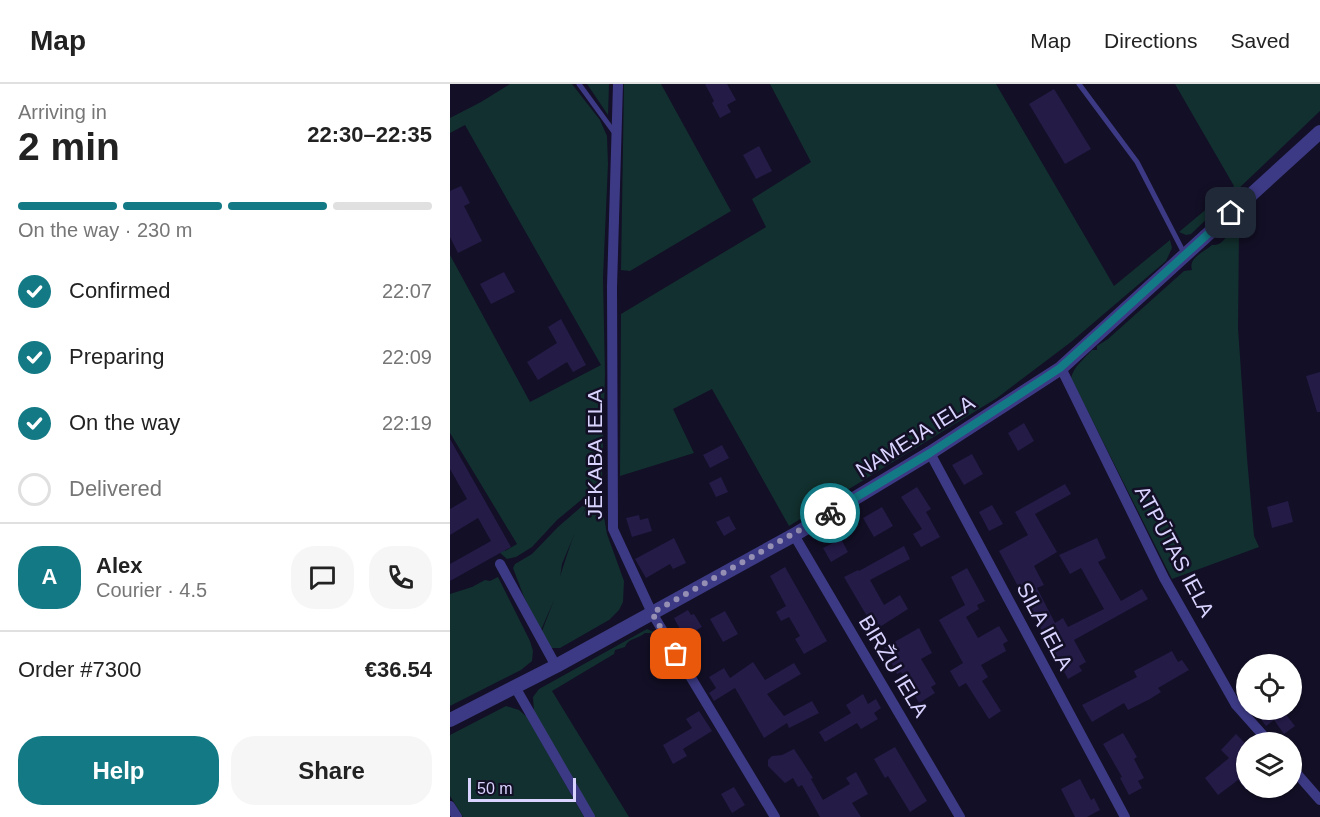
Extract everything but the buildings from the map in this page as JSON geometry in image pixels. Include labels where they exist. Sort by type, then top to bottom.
[{"type":"street","name":"JĒKABA IELA","points":[[618,84],[612,288],[613,529],[652,613],[775,817]]},
{"type":"street","name":"NAMEJA IELA","points":[[450,720],[556,666],[794,535],[930,453],[1060,368],[1320,132]]},
{"type":"street","name":"ATPŪTAS IELA","points":[[1060,368],[1164,578],[1236,705],[1260,732]]},
{"type":"street","name":"SILA IELA","points":[[930,453],[1125,817]]},
{"type":"street","name":"BIRŽU IELA","points":[[794,535],[960,817]]},
{"type":"street","points":[[500,564],[556,666]]},
{"type":"street","points":[[515,687],[590,817]]},
{"type":"street","points":[[1302,779],[1320,800]]},
{"type":"street","points":[[450,806],[457,817]]},
{"type":"lane","points":[[579,84],[617,135]]},
{"type":"lane","points":[[1079,84],[1137,162],[1185,255]]},
{"type":"green space","points":[[510,84],[572,84],[600,120],[607,136],[608,164],[603,278],[605,374],[602,478],[592,491],[557,520],[532,547],[516,557],[507,559],[498,551],[503,548],[505,551],[517,544],[450,433],[450,255],[530,402],[601,365],[465,125],[450,133],[450,118]]},
{"type":"green space","points":[[587,84],[609,84],[608,115]]},
{"type":"green space","points":[[624,84],[661,84],[731,211],[630,271],[621,270]]},
{"type":"green space","points":[[770,84],[996,84],[1114,286],[1170,240],[1172,248],[1166,261],[1071,342],[997,398],[789,526],[712,389],[673,409],[694,453],[620,476],[621,314],[766,227],[752,199],[811,162]]},
{"type":"green space","points":[[1175,84],[1320,84],[1320,111],[1191,234],[1186,235],[1179,232],[1234,186]]},
{"type":"green space","points":[[1239,231],[1238,328],[1254,536],[1259,547],[1172,579],[1071,378],[1077,366],[1092,350],[1097,350],[1097,346],[1108,339],[1184,271],[1192,270],[1192,262],[1198,256],[1212,245],[1220,243],[1230,233]]},
{"type":"green space","points":[[596,494],[600,495],[607,534],[624,581],[623,602],[609,620],[560,648],[550,648],[542,631],[554,600],[541,630],[524,597],[513,568],[515,564],[532,554],[588,501],[581,519],[591,500]],"holes":[[[575,532],[566,558],[560,577],[562,564]]]},
{"type":"green space","points":[[498,577],[530,641],[533,651],[532,661],[521,670],[450,706],[450,594]]},
{"type":"green space","points":[[647,629],[656,633],[645,633],[631,640],[625,647],[615,650],[614,654],[552,691],[629,817],[595,817],[534,712],[533,697],[539,689]]},
{"type":"green space","points":[[506,706],[519,710],[527,717],[584,817],[463,817],[450,796],[450,735]]},
{"type":"way so far","points":[[676,654],[652,613],[830,513]]},
{"type":"route","points":[[830,513],[930,453],[1060,368],[1231,213]]}]
